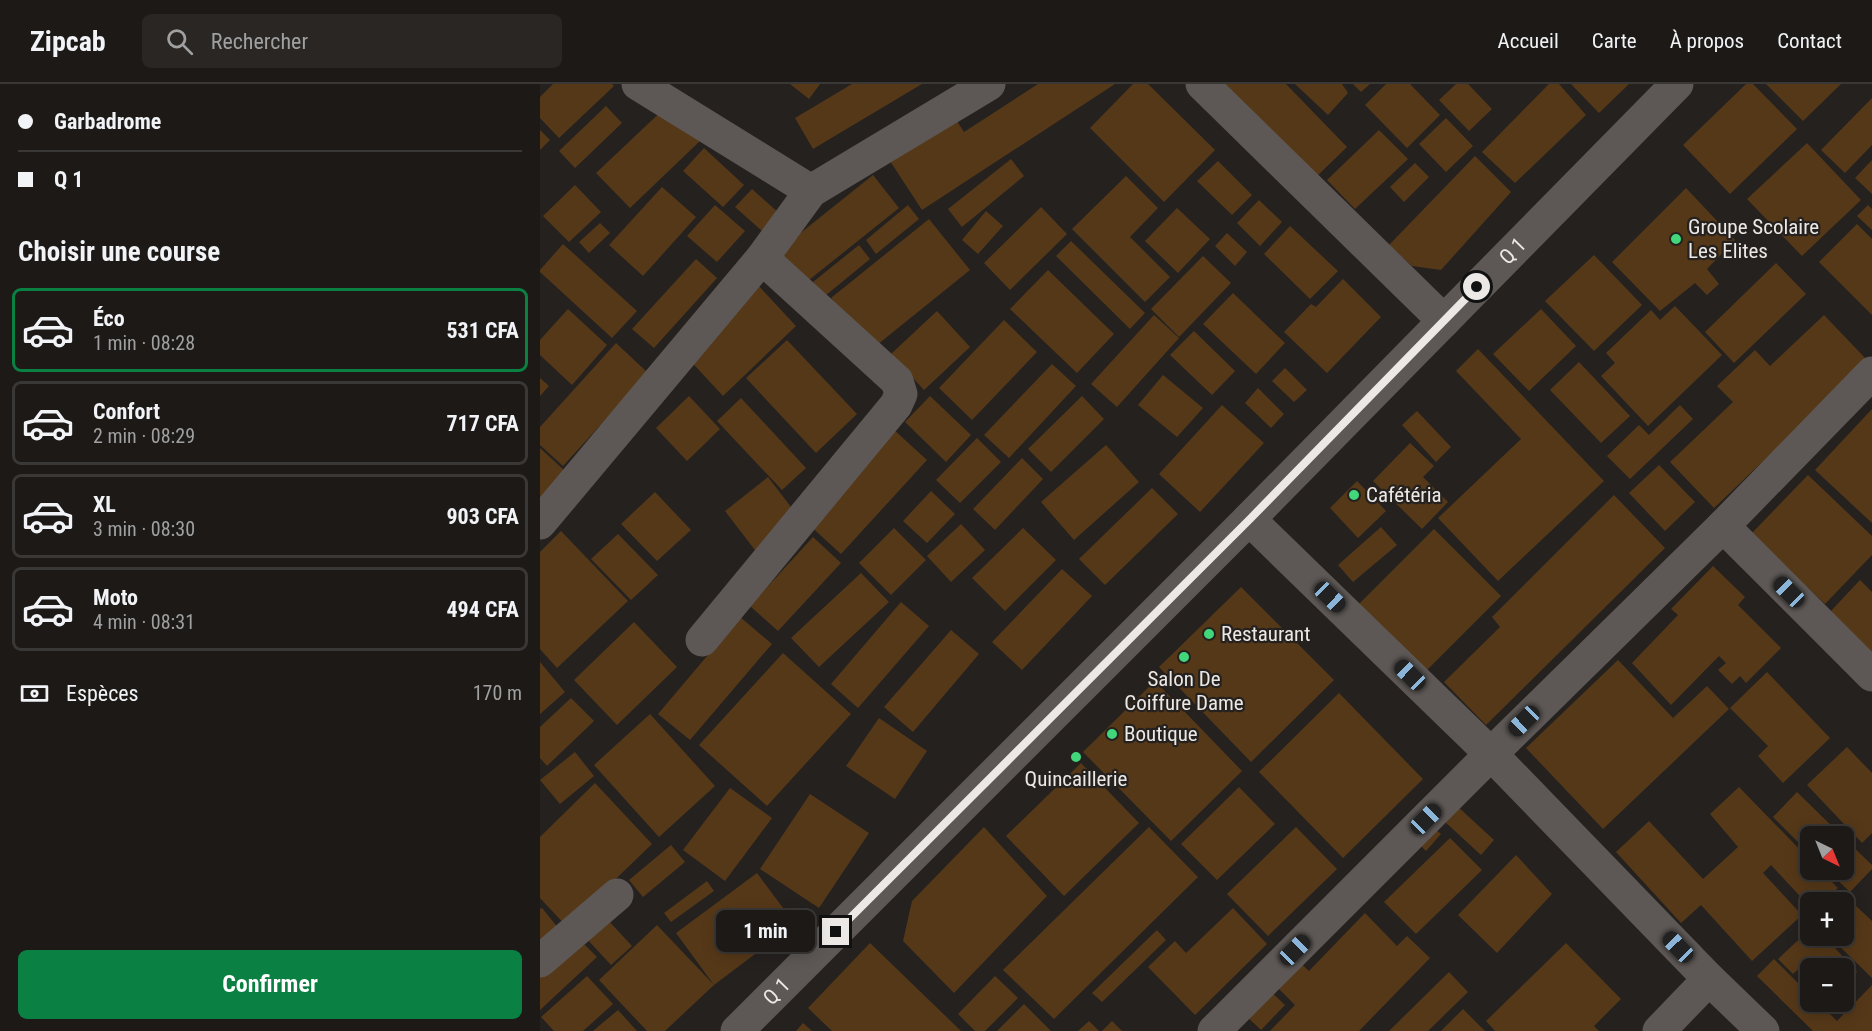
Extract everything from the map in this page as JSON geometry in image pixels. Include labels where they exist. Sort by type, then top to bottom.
[{"type":"street","points":[[638,84],[812,191]]},
{"type":"street","points":[[540,523],[762,258],[812,191],[989,84]]},
{"type":"street","points":[[1202,84],[1444,321]]},
{"type":"street","name":"Q 1","points":[[736,1031],[1250,519],[1677,84]]},
{"type":"street","points":[[702,640],[896,405],[901,394],[897,381],[762,258]]},
{"type":"street","points":[[1214,1031],[1723,526],[1872,373]]},
{"type":"street","points":[[1250,519],[1491,754],[1709,979],[1763,1031]]},
{"type":"street","points":[[1723,526],[1872,675]]},
{"type":"street","points":[[540,961],[617,895]]},
{"type":"street","points":[[1659,1031],[1709,979]]},
{"type":"building","points":[[553,84],[612,84],[614,86],[559,138],[540,118],[540,97]]},
{"type":"building","points":[[790,84],[820,84],[809,99]]},
{"type":"building","points":[[852,84],[922,84],[813,149],[795,118]]},
{"type":"building","points":[[1038,84],[1115,84],[922,210],[888,158],[953,115],[964,132]]},
{"type":"building","points":[[1133,84],[1148,84],[1215,150],[1164,202],[1090,128]]},
{"type":"building","points":[[1222,84],[1286,84],[1347,147],[1314,179]]},
{"type":"building","points":[[1295,84],[1342,84],[1348,93],[1328,115]]},
{"type":"building","points":[[1353,84],[1370,84],[1361,92]]},
{"type":"building","points":[[1386,84],[1410,84],[1440,115],[1407,148],[1365,105]]},
{"type":"building","points":[[1456,84],[1468,84],[1492,109],[1469,131],[1439,100]]},
{"type":"building","points":[[1549,84],[1559,84],[1586,115],[1515,183],[1482,152]]},
{"type":"building","points":[[1571,84],[1629,84],[1599,113]]},
{"type":"building","points":[[1746,84],[1753,84],[1797,129],[1730,194],[1683,145]]},
{"type":"building","points":[[1766,84],[1841,84],[1803,121]]},
{"type":"building","points":[[1872,98],[1872,145],[1845,173],[1821,150]]},
{"type":"building","points":[[668,105],[701,140],[630,208],[596,173]]},
{"type":"building","points":[[606,106],[622,123],[575,168],[559,151]]},
{"type":"building","points":[[1446,118],[1473,146],[1446,172],[1419,144]]},
{"type":"building","points":[[540,130],[550,140],[540,150]]},
{"type":"building","points":[[1379,130],[1408,159],[1355,209],[1327,180]]},
{"type":"building","points":[[1807,143],[1861,200],[1802,256],[1747,199]]},
{"type":"building","points":[[704,148],[744,185],[723,207],[683,171]]},
{"type":"building","points":[[1475,156],[1511,192],[1441,270],[1412,266],[1389,245]]},
{"type":"building","points":[[1011,159],[1024,176],[962,227],[948,209]]},
{"type":"building","points":[[1872,160],[1872,194],[1855,178]]},
{"type":"building","points":[[1218,161],[1252,195],[1232,215],[1197,181]]},
{"type":"building","points":[[1415,163],[1429,177],[1404,202],[1390,187]]},
{"type":"building","points":[[873,175],[899,208],[804,284],[778,251]]},
{"type":"building","points":[[1126,176],[1158,208],[1130,237],[1170,277],[1145,302],[1072,229]]},
{"type":"building","points":[[575,185],[601,212],[569,242],[543,216]]},
{"type":"building","points":[[662,187],[696,217],[643,276],[609,245]]},
{"type":"building","points":[[1686,188],[1735,240],[1707,269],[1719,284],[1707,295],[1695,283],[1660,311],[1612,262]]},
{"type":"building","points":[[752,189],[779,213],[762,231],[735,207]]},
{"type":"building","points":[[1259,200],[1282,222],[1260,246],[1237,223]]},
{"type":"building","points":[[715,205],[745,231],[717,262],[687,236]]},
{"type":"building","points":[[908,205],[919,219],[876,254],[866,240]]},
{"type":"building","points":[[1868,205],[1872,209],[1872,230],[1857,216]]},
{"type":"building","points":[[1041,207],[1067,234],[1010,290],[984,263]]},
{"type":"building","points":[[1177,208],[1210,239],[1178,273],[1145,241]]},
{"type":"building","points":[[986,211],[1003,226],[978,254],[962,240]]},
{"type":"building","points":[[929,219],[970,270],[872,349],[831,298]]},
{"type":"building","points":[[600,223],[610,233],[589,253],[579,242]]},
{"type":"building","points":[[1857,224],[1872,239],[1872,315],[1819,262]]},
{"type":"building","points":[[1290,226],[1338,271],[1310,299],[1264,254]]},
{"type":"building","points":[[1227,233],[1247,252],[1235,266],[1215,246]]},
{"type":"building","points":[[1071,241],[1145,313],[1130,329],[1056,256]]},
{"type":"building","points":[[563,244],[637,311],[612,338],[540,272]]},
{"type":"building","points":[[859,245],[870,259],[825,296],[813,282]]},
{"type":"building","points":[[1594,255],[1642,305],[1594,351],[1545,301]]},
{"type":"building","points":[[1203,256],[1231,283],[1179,337],[1151,309]]},
{"type":"building","points":[[696,259],[717,278],[654,348],[632,329]]},
{"type":"building","points":[[1776,263],[1806,294],[1734,363],[1705,332]]},
{"type":"building","points":[[1048,270],[1114,334],[1077,373],[1010,309]]},
{"type":"building","points":[[1343,279],[1381,317],[1327,373],[1284,332],[1311,304],[1316,307]]},
{"type":"building","points":[[757,284],[796,326],[723,396],[684,354]]},
{"type":"building","points":[[1233,293],[1285,343],[1256,374],[1203,324]]},
{"type":"building","points":[[1675,306],[1722,355],[1648,426],[1601,376],[1615,363],[1606,353],[1651,310],[1660,320]]},
{"type":"building","points":[[568,309],[607,345],[572,385],[540,355],[540,340]]},
{"type":"building","points":[[1541,309],[1576,346],[1529,391],[1493,354]]},
{"type":"building","points":[[937,311],[970,347],[924,390],[891,354]]},
{"type":"building","points":[[1154,315],[1179,338],[1117,407],[1091,384]]},
{"type":"building","points":[[1824,315],[1868,361],[1714,508],[1670,462],[1733,402],[1717,386],[1755,350],[1770,366]]},
{"type":"building","points":[[1004,320],[1037,352],[972,420],[939,388]]},
{"type":"building","points":[[1194,331],[1235,371],[1212,395],[1170,355]]},
{"type":"building","points":[[787,340],[857,414],[816,453],[746,378]]},
{"type":"building","points":[[616,343],[648,373],[563,466],[540,445],[540,427]]},
{"type":"building","points":[[1478,349],[1604,481],[1498,581],[1438,518],[1521,439],[1456,371]]},
{"type":"building","points":[[1579,362],[1630,416],[1601,443],[1550,390]]},
{"type":"building","points":[[1052,364],[1076,386],[1009,458],[984,435]]},
{"type":"building","points":[[1285,368],[1307,390],[1294,402],[1272,381]]},
{"type":"building","points":[[1163,375],[1203,408],[1177,437],[1138,405]]},
{"type":"building","points":[[540,378],[549,386],[540,396]]},
{"type":"building","points":[[1258,388],[1284,414],[1271,428],[1245,403]]},
{"type":"building","points":[[689,396],[720,429],[687,461],[656,428]]},
{"type":"building","points":[[930,396],[971,435],[946,462],[905,422]]},
{"type":"building","points":[[1082,396],[1104,419],[1051,472],[1028,449]]},
{"type":"building","points":[[741,398],[806,468],[782,490],[717,421]]},
{"type":"building","points":[[1222,405],[1264,443],[1200,512],[1159,474]]},
{"type":"building","points":[[1680,405],[1693,419],[1630,479],[1607,456],[1639,425],[1649,435]]},
{"type":"building","points":[[1872,409],[1872,523],[1815,470]]},
{"type":"building","points":[[1417,411],[1451,447],[1436,462],[1402,425]]},
{"type":"building","points":[[893,429],[927,460],[841,554],[807,523]]},
{"type":"building","points":[[977,438],[1001,462],[960,503],[936,480]]},
{"type":"building","points":[[1410,443],[1434,466],[1423,477],[1448,502],[1422,529],[1373,481]]},
{"type":"building","points":[[1106,445],[1139,482],[1074,540],[1041,502]]},
{"type":"building","points":[[540,448],[565,471],[540,499]]},
{"type":"building","points":[[1022,458],[1043,479],[995,530],[973,509]]},
{"type":"building","points":[[1659,465],[1695,502],[1665,531],[1629,493]]},
{"type":"building","points":[[1808,475],[1872,536],[1872,555],[1825,604],[1751,534]]},
{"type":"building","points":[[768,477],[801,520],[758,554],[725,511]]},
{"type":"building","points":[[1357,481],[1386,511],[1358,538],[1330,508]]},
{"type":"building","points":[[1152,488],[1178,514],[1105,585],[1079,559]]},
{"type":"building","points":[[931,491],[955,514],[927,543],[903,521]]},
{"type":"building","points":[[655,492],[691,530],[657,561],[621,524]]},
{"type":"building","points":[[1614,495],[1665,548],[1486,725],[1444,682],[1500,627],[1492,617]]},
{"type":"building","points":[[961,524],[985,550],[951,582],[927,556]]},
{"type":"building","points":[[1381,527],[1397,545],[1353,582],[1338,565]]},
{"type":"building","points":[[894,528],[926,560],[891,595],[859,563]]},
{"type":"building","points":[[1023,528],[1056,560],[1005,611],[972,578]]},
{"type":"building","points":[[1434,529],[1501,596],[1426,671],[1359,604]]},
{"type":"building","points":[[561,531],[628,601],[557,668],[540,649],[540,552]]},
{"type":"building","points":[[618,534],[658,575],[631,600],[591,559]]},
{"type":"building","points":[[813,537],[841,563],[778,631],[750,606]]},
{"type":"building","points":[[1713,566],[1745,597],[1738,605],[1781,648],[1746,683],[1740,676],[1732,684],[1718,670],[1726,663],[1719,656],[1671,705],[1632,663],[1678,615],[1671,609]]},
{"type":"building","points":[[1062,569],[1092,596],[1022,670],[992,642]]},
{"type":"building","points":[[861,573],[889,602],[819,667],[791,638]]},
{"type":"building","points":[[1860,580],[1872,592],[1872,653],[1830,612]]},
{"type":"building","points":[[1241,587],[1334,680],[1251,762],[1159,667]]},
{"type":"building","points":[[901,602],[929,626],[858,708],[831,684]]},
{"type":"building","points":[[740,617],[772,644],[690,740],[658,714]]},
{"type":"building","points":[[634,622],[677,667],[617,725],[574,680]]},
{"type":"building","points":[[951,630],[979,654],[913,732],[884,707]]},
{"type":"building","points":[[783,653],[851,714],[767,806],[699,745]]},
{"type":"building","points":[[1618,660],[1673,718],[1707,686],[1729,709],[1603,829],[1526,748]]},
{"type":"building","points":[[540,662],[565,692],[540,714]]},
{"type":"building","points":[[1767,672],[1830,738],[1783,783],[1758,756],[1768,746],[1730,708]]},
{"type":"building","points":[[1155,681],[1242,771],[1171,841],[1083,752]]},
{"type":"building","points":[[1339,693],[1423,779],[1343,858],[1259,772]]},
{"type":"building","points":[[571,698],[594,721],[547,766],[540,758],[540,727]]},
{"type":"building","points":[[650,714],[715,786],[659,837],[594,765]]},
{"type":"building","points":[[879,718],[927,751],[895,799],[846,766]]},
{"type":"building","points":[[1847,747],[1872,773],[1872,833],[1862,843],[1854,835],[1854,826],[1846,826],[1807,785]]},
{"type":"building","points":[[575,752],[594,776],[560,804],[540,780]]},
{"type":"building","points":[[1081,763],[1139,823],[1064,896],[1006,836]]},
{"type":"building","points":[[595,783],[652,844],[597,897],[569,929],[540,898],[540,837]]},
{"type":"building","points":[[1239,787],[1275,824],[1217,880],[1181,844]]},
{"type":"building","points":[[1739,787],[1800,850],[1800,880],[1830,880],[1838,888],[1833,892],[1800,892],[1800,896],[1771,865],[1763,873],[1800,913],[1800,917],[1752,961],[1701,905],[1681,923],[1616,852],[1649,821],[1703,879],[1738,847],[1710,814]]},
{"type":"building","points":[[730,788],[772,818],[725,881],[683,850]]},
{"type":"building","points":[[1797,792],[1832,826],[1800,826],[1800,844],[1773,817]]},
{"type":"building","points":[[810,794],[869,833],[819,908],[760,869]]},
{"type":"building","points":[[1456,805],[1494,840],[1481,855],[1443,820]]},
{"type":"building","points":[[1429,824],[1441,834],[1426,851],[1415,840]]},
{"type":"building","points":[[984,827],[1047,896],[954,993],[903,941],[912,901]]},
{"type":"building","points":[[1149,827],[1198,877],[1054,1019],[1003,970]]},
{"type":"building","points":[[1296,827],[1337,869],[1268,936],[1227,894]]},
{"type":"building","points":[[1450,838],[1482,870],[1416,934],[1384,902]]},
{"type":"building","points":[[671,845],[685,862],[643,897],[629,880]]},
{"type":"building","points":[[1854,848],[1872,865],[1872,869],[1850,892],[1837,880],[1854,880]]},
{"type":"building","points":[[1516,855],[1552,894],[1497,953],[1458,915]]},
{"type":"building","points":[[757,873],[795,924],[714,985],[676,933]]},
{"type":"building","points":[[707,881],[714,891],[671,922],[664,913]]},
{"type":"building","points":[[1854,904],[1872,921],[1872,978],[1839,946],[1854,946]]},
{"type":"building","points":[[542,908],[559,929],[540,945],[540,909]]},
{"type":"building","points":[[1233,908],[1267,944],[1195,1015],[1148,967],[1175,941],[1186,953]]},
{"type":"building","points":[[1365,913],[1397,946],[1407,936],[1430,958],[1359,1031],[1270,1031],[1295,1005],[1273,983],[1296,959],[1309,971]]},
{"type":"building","points":[[607,919],[632,946],[611,965],[586,938]]},
{"type":"building","points":[[657,925],[714,985],[665,1031],[647,1031],[599,980]]},
{"type":"building","points":[[1157,930],[1166,940],[1102,1002],[1092,993]]},
{"type":"building","points":[[577,937],[597,957],[540,1010],[540,972]]},
{"type":"building","points":[[1800,938],[1800,946],[1833,946],[1844,958],[1800,958],[1800,968],[1793,974],[1778,959]]},
{"type":"building","points":[[870,943],[961,1031],[832,1031],[808,1008]]},
{"type":"building","points":[[1566,943],[1621,999],[1594,1026],[1599,1031],[1495,1031],[1486,1021]]},
{"type":"building","points":[[1774,959],[1800,985],[1800,1012],[1828,1012],[1837,1021],[1846,1012],[1854,1012],[1854,1004],[1872,985],[1872,1031],[1813,1031],[1757,976]]},
{"type":"building","points":[[1449,972],[1468,992],[1428,1031],[1389,1031]]},
{"type":"building","points":[[587,976],[613,1004],[583,1031],[554,1031],[541,1017]]},
{"type":"building","points":[[995,976],[1018,998],[985,1031],[975,1031],[958,1014]]},
{"type":"building","points":[[1267,988],[1285,1005],[1261,1030],[1243,1013]]},
{"type":"building","points":[[1024,1004],[1051,1031],[997,1031]]},
{"type":"building","points":[[1463,1009],[1485,1031],[1441,1031]]},
{"type":"building","points":[[618,1010],[637,1031],[593,1031]]},
{"type":"building","points":[[1089,1021],[1099,1031],[1078,1031]]},
{"type":"building","points":[[1112,1021],[1122,1031],[1102,1031]]},
{"type":"building","points":[[803,1023],[812,1031],[796,1031]]},
{"type":"place","name":"Groupe Scolaire Les Elites","points":[[1676,239]]},
{"type":"place","name":"Cafétéria","points":[[1354,495]]},
{"type":"place","name":"Restaurant","points":[[1209,634]]},
{"type":"place","name":"Salon De Coiffure Dame","points":[[1184,657]]},
{"type":"place","name":"Boutique","points":[[1112,734]]},
{"type":"place","name":"Quincaillerie","points":[[1076,757]]},
{"type":"route","points":[[836,932],[1250,519],[1477,287]]}]
